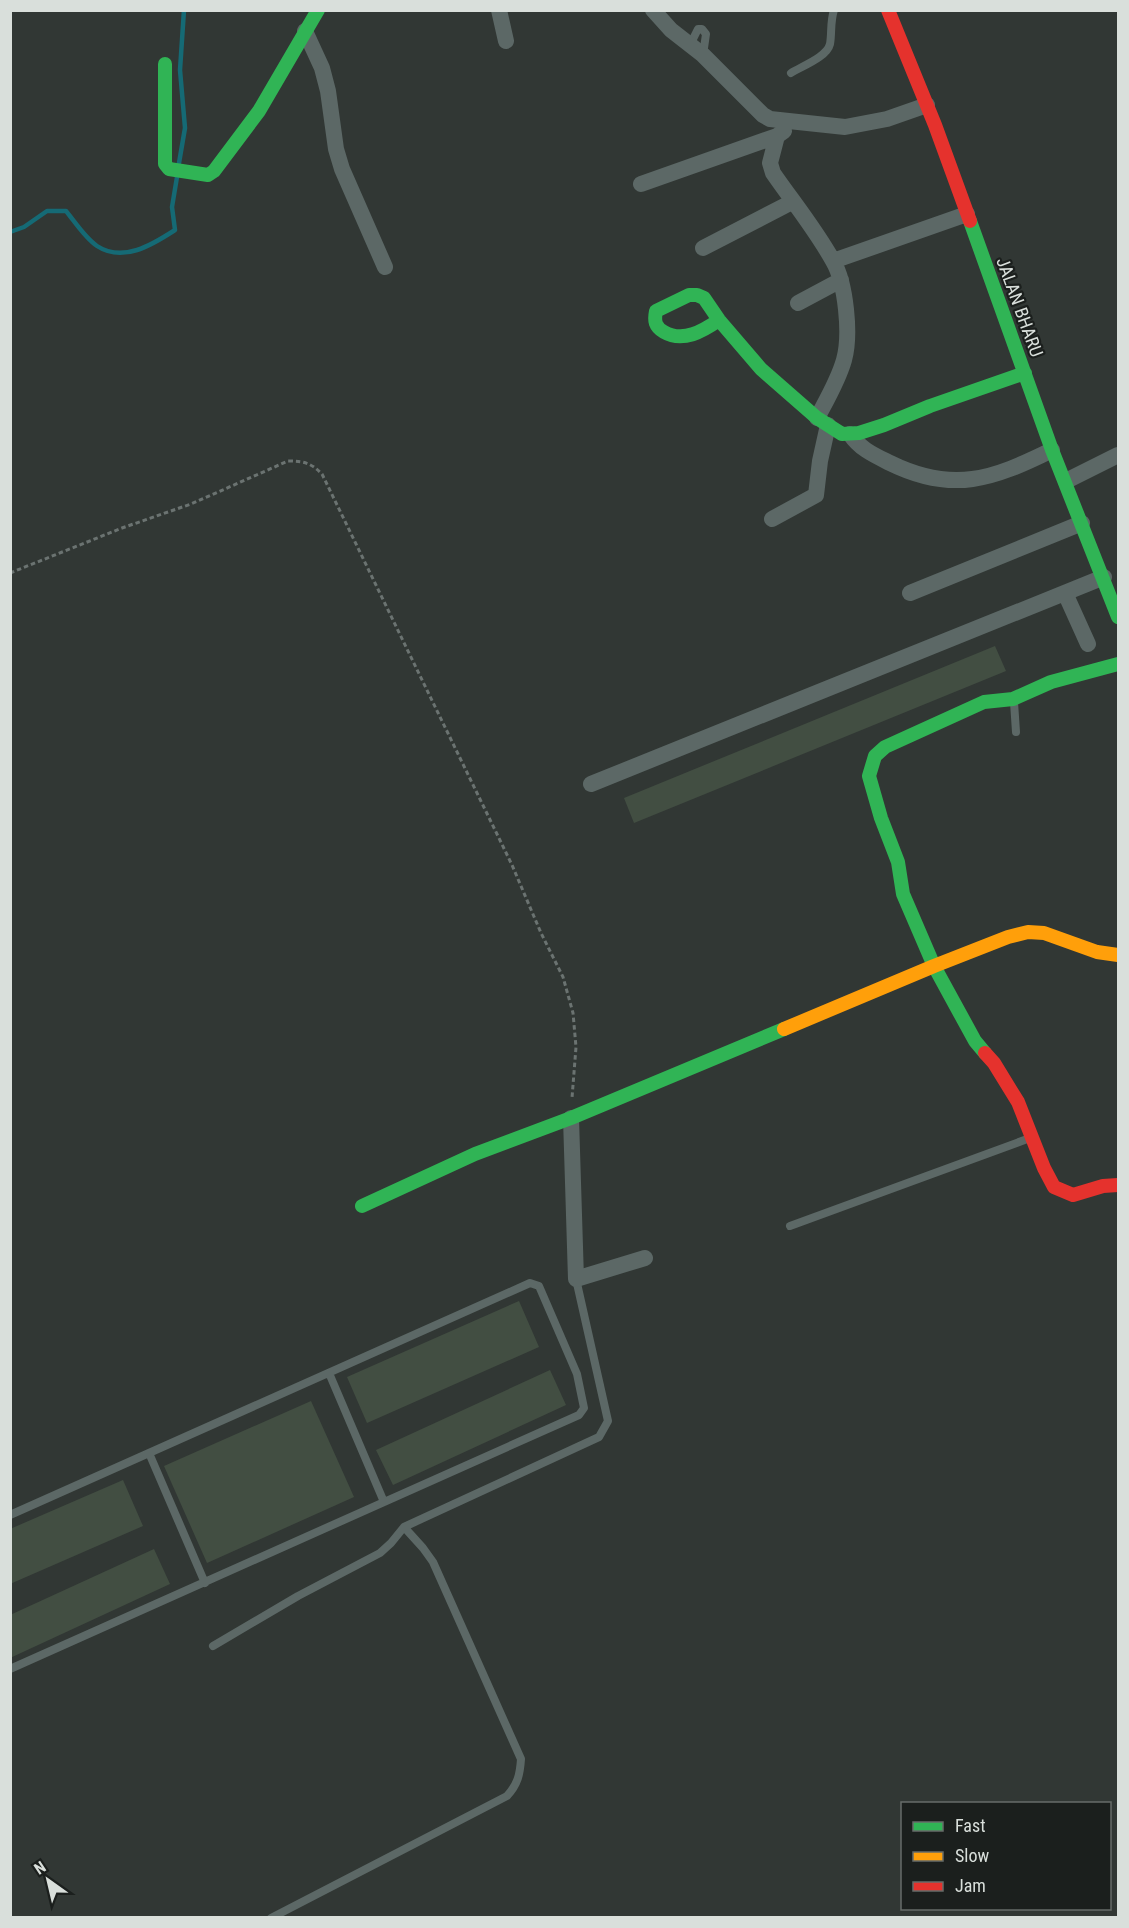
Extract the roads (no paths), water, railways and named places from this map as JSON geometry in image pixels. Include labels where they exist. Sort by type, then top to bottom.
[{"type":"street","points":[[165,64],[164,160],[169,169],[208,175],[214,171],[259,111],[318,10]]},
{"type":"street","points":[[499,10],[506,41]]},
{"type":"street","points":[[653,10],[671,30],[770,118],[794,123],[858,126],[927,105]]},
{"type":"street","name":"JALAN BHARU","points":[[888,10],[927,105],[1052,450],[1119,616]]},
{"type":"street","points":[[305,31],[322,68],[328,92],[336,149],[342,169],[386,267]]},
{"type":"street","points":[[641,184],[777,136],[794,123]]},
{"type":"street","points":[[772,519],[816,495],[823,422],[845,358],[847,340],[841,280],[833,261],[773,173],[770,163],[777,136]]},
{"type":"street","points":[[702,248],[792,202]]},
{"type":"street","points":[[833,261],[967,214]]},
{"type":"street","points":[[798,303],[841,280]]},
{"type":"street","points":[[719,320],[760,369],[823,422],[842,434],[884,425],[930,406],[1025,373]]},
{"type":"street","points":[[850,434],[861,448],[909,472],[930,478],[955,480],[980,479],[1002,473],[1052,450]]},
{"type":"street","points":[[1066,481],[1119,455]]},
{"type":"street","points":[[910,593],[1082,523]]},
{"type":"street","points":[[591,784],[1104,577]]},
{"type":"street","points":[[1065,593],[1088,644]]},
{"type":"street","points":[[1119,664],[1051,682],[1013,699],[984,702],[885,747],[874,756],[869,776],[872,792],[898,862],[903,894],[934,966],[975,1041],[999,1071],[1018,1102],[1054,1187],[1073,1195],[1096,1187],[1119,1185]]},
{"type":"street","points":[[362,1206],[474,1154],[571,1118],[1008,937],[1028,932],[1044,933],[1097,952],[1119,956]]},
{"type":"street","points":[[571,1118],[576,1279],[645,1258]]},
{"type":"lane","points":[[791,73],[829,48],[834,10]]},
{"type":"lane","points":[[1013,699],[1016,732]]},
{"type":"lane","points":[[790,1226],[1031,1137]]},
{"type":"lane","points":[[213,1646],[298,1596],[380,1553],[391,1544],[404,1527],[599,1437],[608,1421],[576,1279]]},
{"type":"lane","points":[[10,1515],[530,1283],[539,1286],[577,1374],[584,1408],[579,1415],[10,1669]]},
{"type":"lane","points":[[329,1373],[384,1502]]},
{"type":"lane","points":[[149,1453],[205,1582]]},
{"type":"lane","points":[[271,1917],[507,1796],[515,1788],[520,1775],[521,1759],[432,1562],[404,1527]]},
{"type":"waterway","points":[[179,163],[185,128],[180,70],[184,10]]},
{"type":"waterway","points":[[10,232],[24,227],[47,211],[66,211],[97,246],[117,253],[137,250],[175,230],[172,207],[177,177]]}]
